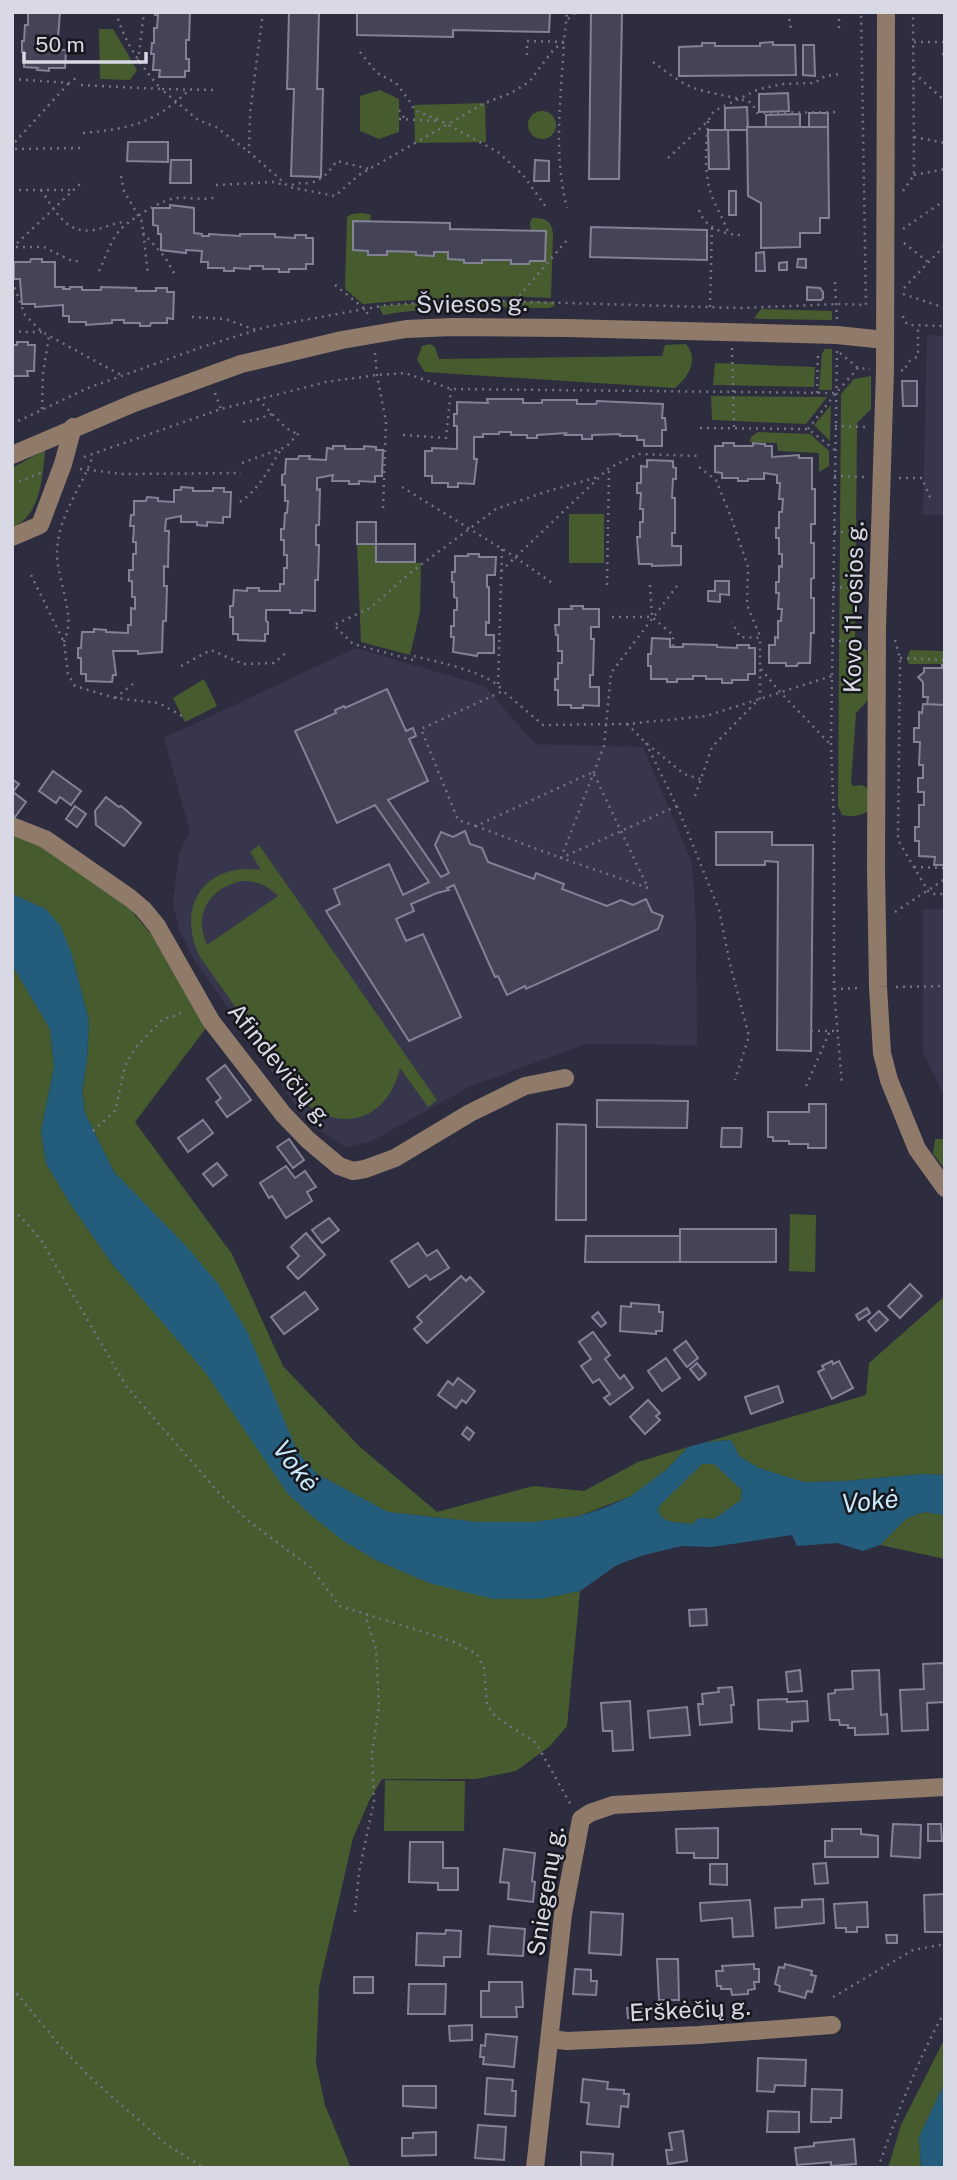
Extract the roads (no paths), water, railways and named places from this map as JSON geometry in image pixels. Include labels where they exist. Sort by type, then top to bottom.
[{"type":"street","name":"Kovo 11-osios g.","points":[[886,12],[884,427],[878,588],[886,639],[877,923],[880,1031],[889,1080],[917,1149],[945,1188]]},
{"type":"street","name":"Šviesos g.","points":[[12,455],[74,427],[241,363],[406,329],[452,327],[731,332],[818,335],[837,343],[885,340]]},
{"type":"street","points":[[12,537],[40,525],[74,427]]},
{"type":"street","name":"Afindevičių g.","points":[[12,826],[45,839],[143,909],[156,926],[211,1021],[283,1114],[339,1166],[353,1171],[365,1170],[395,1158],[470,1113],[525,1086],[565,1078]]},
{"type":"street","name":"Sniegenų g.","points":[[535,2168],[564,1914],[582,1819],[590,1813],[613,1805],[945,1787]]},
{"type":"street","name":"Erškėčių g.","points":[[550,2039],[567,2041],[832,2025]]},
{"type":"water","name":"Vokė","points":[[12,894],[46,909],[61,927],[72,955],[89,1021],[82,1091],[85,1113],[114,1172],[188,1248],[219,1285],[248,1333],[298,1453],[317,1474],[388,1512],[478,1522],[533,1522],[579,1516],[604,1508],[631,1496],[666,1470],[688,1447],[731,1440],[739,1456],[759,1468],[804,1482],[945,1475],[945,1515],[924,1512],[907,1518],[880,1545],[863,1551],[837,1543],[797,1546],[792,1535],[712,1547],[682,1546],[617,1565],[580,1591],[540,1599],[493,1599],[429,1583],[376,1560],[342,1540],[288,1494],[205,1372],[113,1265],[69,1202],[46,1163],[41,1131],[54,1067],[50,1029],[12,965]],"holes":[[[702,1464],[714,1464],[742,1490],[741,1500],[714,1519],[699,1518],[692,1524],[662,1518],[658,1510],[660,1505]]]},
{"type":"water","points":[[945,2082],[945,2168],[921,2168],[919,2137]]}]
